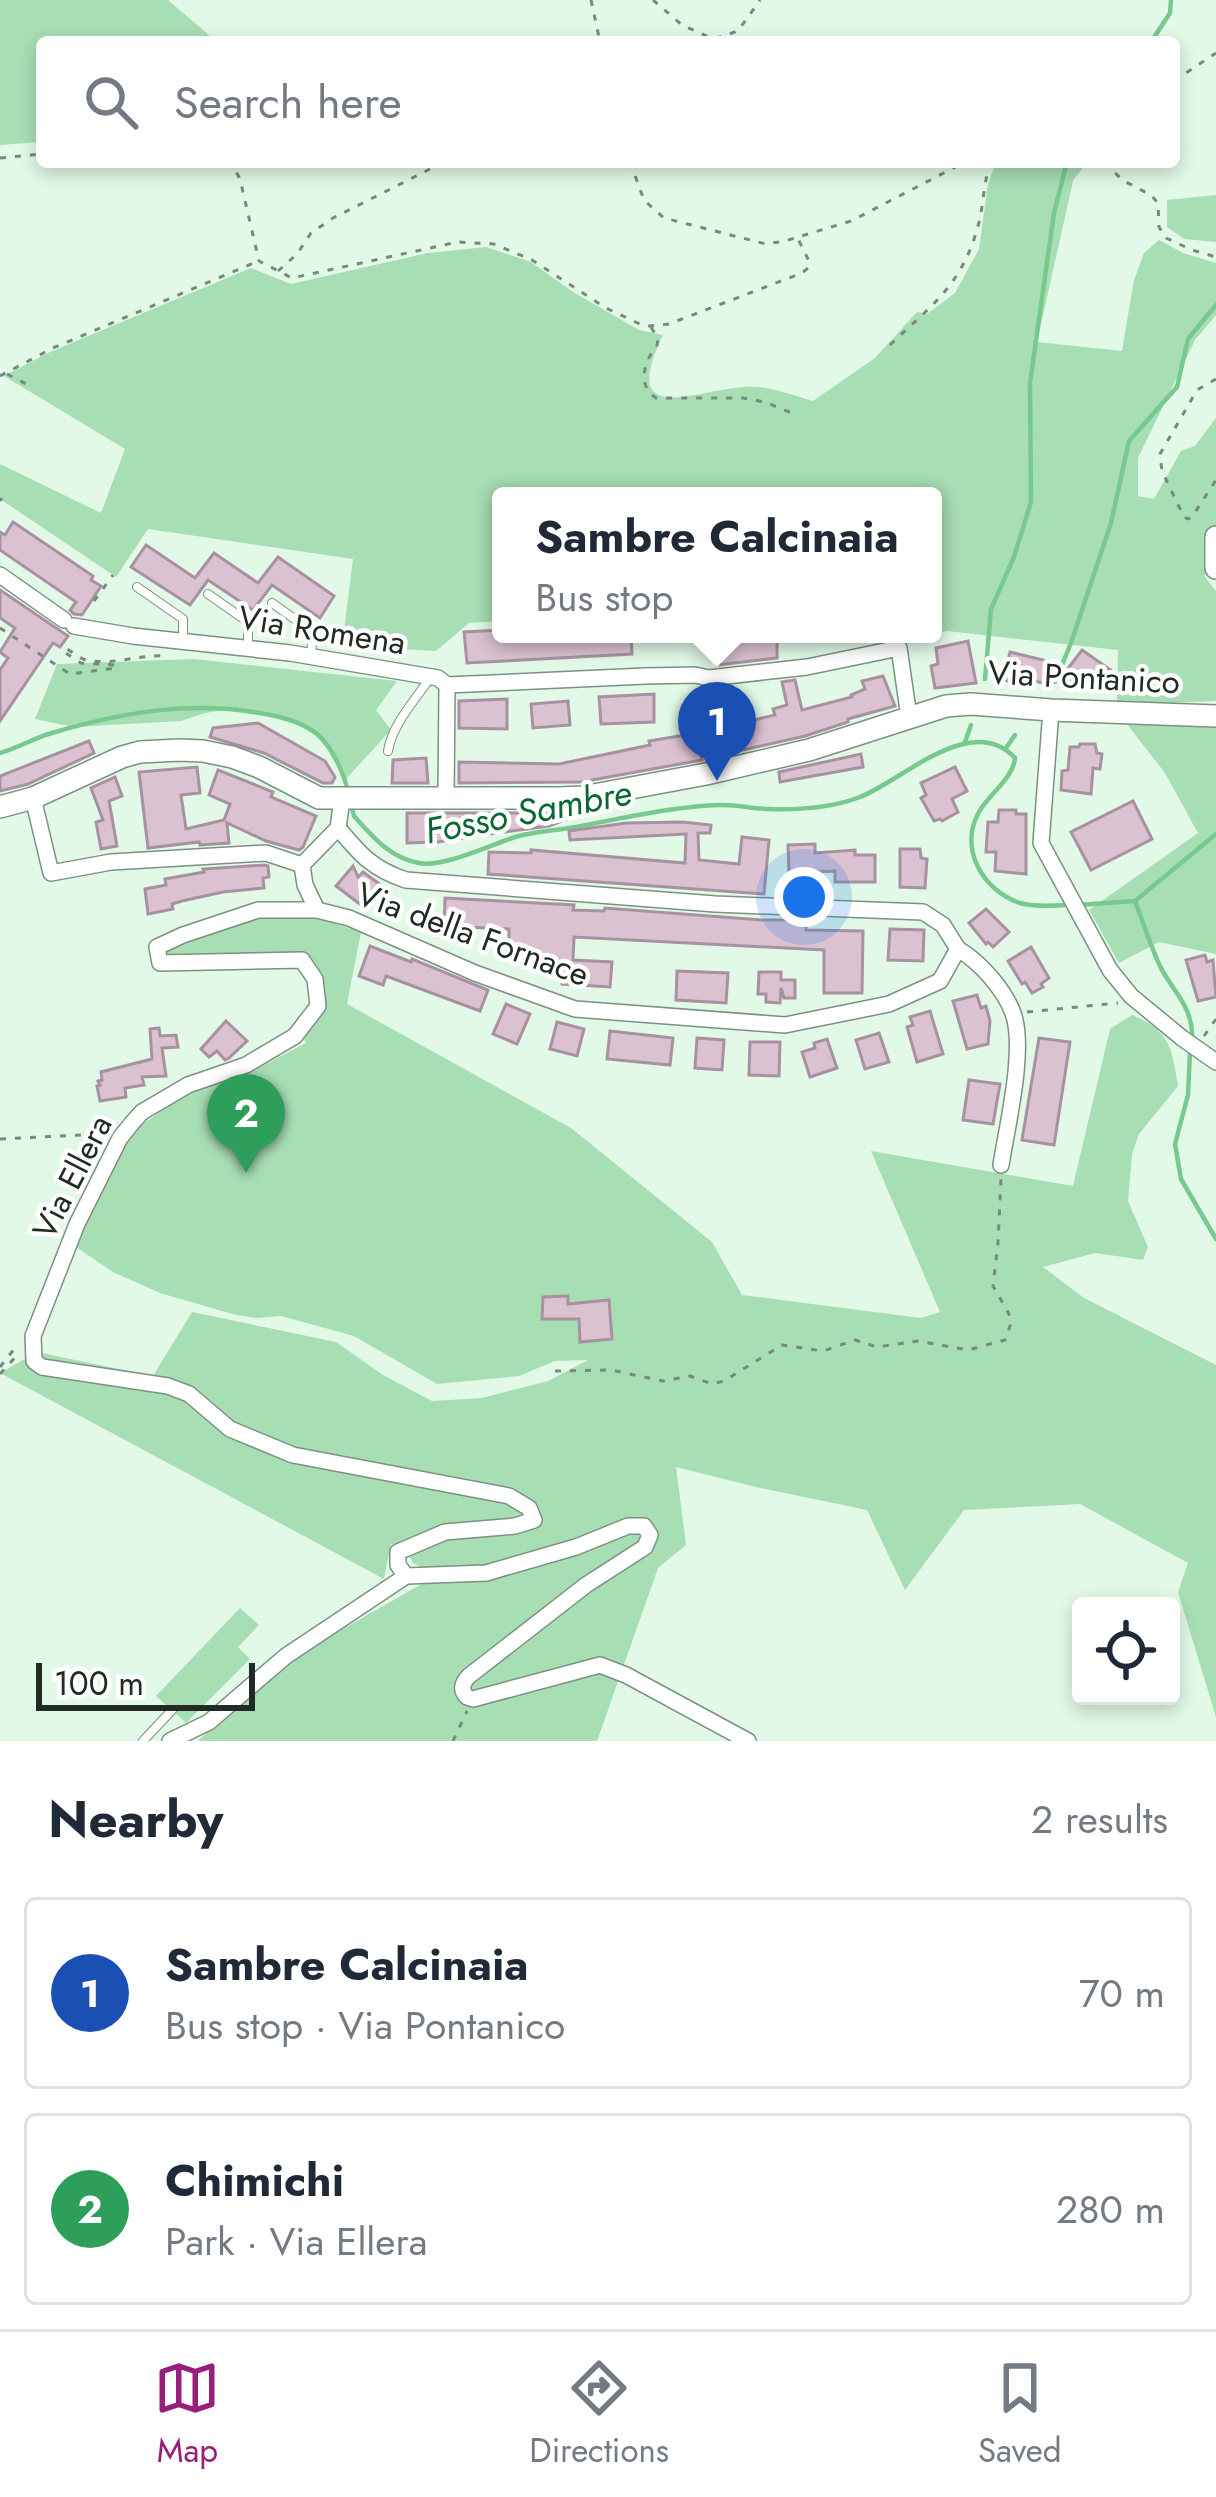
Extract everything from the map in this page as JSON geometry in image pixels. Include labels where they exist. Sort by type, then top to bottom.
[{"type":"street","points":[[1216,537],[1216,568]]},
{"type":"street","name":"Via Romena","points":[[0,575],[69,623],[133,636],[311,657],[439,681],[446,798]]},
{"type":"street","points":[[439,681],[754,675],[899,648],[909,717]]},
{"type":"street","name":"Via Pontanico","points":[[344,800],[583,797],[809,750],[946,706],[1216,716]]},
{"type":"street","points":[[1051,710],[1041,843],[1111,970],[1136,1001],[1216,1062]]},
{"type":"street","points":[[0,807],[33,798],[122,757],[178,750],[232,757],[319,798],[344,800],[338,828],[302,866],[266,853],[104,864],[51,873],[33,798]]},
{"type":"street","name":"Via della Fornace","points":[[302,866],[304,885],[317,910],[349,918],[575,1010],[785,1025],[890,1004],[940,981],[958,950],[943,925],[923,912],[715,904],[406,880],[380,872],[338,828]]},
{"type":"street","name":"Via Ellera","points":[[170,1741],[209,1721],[286,1656],[406,1576],[398,1565],[398,1552],[445,1532],[534,1520],[529,1508],[509,1496],[292,1455],[230,1429],[189,1394],[168,1386],[42,1367],[34,1360],[33,1336],[77,1224],[132,1123],[188,1085],[245,1065],[295,1036],[318,1006],[315,979],[302,960],[160,963],[157,947],[258,910],[317,910]]},
{"type":"street","points":[[958,950],[984,968],[1013,1014],[1017,1052],[1001,1165]]},
{"type":"street","points":[[406,1576],[486,1573],[576,1547],[631,1525],[644,1526],[650,1539],[646,1547],[586,1585],[470,1676],[462,1689],[473,1699],[600,1665],[748,1741]]},
{"type":"lane","points":[[137,587],[183,619],[183,640]]},
{"type":"lane","points":[[208,594],[248,622],[248,648]]},
{"type":"lane","points":[[272,603],[313,632],[311,657]]},
{"type":"lane","points":[[388,751],[394,732],[439,681]]},
{"type":"lane","points":[[142,1741],[172,1710]]},
{"type":"path","points":[[591,0],[599,36]]},
{"type":"path","points":[[653,0],[682,26],[705,36]]},
{"type":"path","points":[[722,36],[738,31],[760,0]]},
{"type":"path","points":[[1180,77],[1216,53]]},
{"type":"path","points":[[0,158],[36,155]]},
{"type":"path","points":[[233,168],[240,179],[259,261],[276,272],[292,278],[458,242],[494,244],[532,260],[606,308],[650,326],[669,324],[802,273],[809,261],[796,237]]},
{"type":"path","points":[[276,272],[298,254],[311,233],[333,218],[433,168]]},
{"type":"path","points":[[632,168],[644,200],[664,218],[766,244],[868,214],[954,168]]},
{"type":"path","points":[[890,344],[953,285],[980,219],[990,168]]},
{"type":"path","points":[[1111,168],[1158,203],[1159,227],[1166,238],[1216,257]]},
{"type":"path","points":[[3,375],[53,348],[259,261]]},
{"type":"path","points":[[650,326],[658,339],[644,383],[656,398],[743,398],[794,414]]},
{"type":"path","points":[[3,375],[32,387]]},
{"type":"path","points":[[1216,379],[1197,390],[1160,454],[1162,471],[1184,517],[1192,517],[1216,480]]},
{"type":"path","points":[[94,602],[113,574]]},
{"type":"path","points":[[0,628],[70,674],[116,668],[116,664],[81,663],[64,652],[66,648],[83,659],[165,656]]},
{"type":"path","points":[[1013,1014],[1136,1001]]},
{"type":"path","points":[[1188,1042],[1216,1019]]},
{"type":"path","points":[[0,1139],[82,1135],[132,1123]]},
{"type":"path","points":[[555,1371],[610,1370],[663,1381],[690,1376],[712,1384],[782,1345],[823,1351],[855,1340],[877,1346],[918,1341],[968,1349],[1005,1340],[1009,1314],[993,1286],[1001,1165]]},
{"type":"path","points":[[0,1366],[11,1351],[22,1349]]},
{"type":"path","points":[[0,1374],[10,1364]]},
{"type":"path","points":[[453,1741],[473,1699]]},
{"type":"green space","points":[[0,0],[168,0],[210,36],[36,36],[36,142],[0,145]]},
{"type":"green space","points":[[994,168],[1083,168],[1073,181],[1037,342],[1122,351],[1134,280],[1144,253],[1159,240],[1216,263],[1216,315],[1195,340],[1138,458],[1138,496],[1154,499],[1181,451],[1195,446],[1216,418],[1216,527],[1205,544],[1205,577],[1216,591],[1216,701],[1117,705],[1118,650],[942,632],[942,487],[492,487],[492,622],[469,623],[436,651],[342,646],[353,559],[148,529],[116,577],[0,499],[0,464],[101,513],[125,449],[4,376],[251,268],[291,284],[428,253],[486,247],[531,262],[639,330],[663,335],[651,366],[650,385],[658,395],[758,387],[813,401],[875,358],[917,312],[927,314],[955,293],[979,249]]},
{"type":"green space","points":[[1216,195],[1216,242],[1184,239],[1167,227],[1167,200]]},
{"type":"green space","points":[[194,659],[397,681],[376,710],[391,730],[345,780],[323,740],[307,727],[237,708],[181,721],[74,727],[35,719],[57,664]]},
{"type":"green space","points":[[1126,723],[1216,723],[1216,954],[1159,942],[1119,963],[1089,910],[1198,833],[1165,773]]},
{"type":"green space","points":[[258,918],[319,919],[361,932],[347,1004],[571,1128],[712,1242],[742,1295],[921,1318],[940,1312],[871,1151],[1073,1186],[1110,1029],[1132,1015],[1154,1027],[1171,1051],[1178,1086],[1139,1134],[1132,1154],[1128,1201],[1148,1247],[1143,1260],[1095,1253],[1043,1267],[1084,1298],[1216,1365],[1216,1717],[1178,1592],[1188,1563],[1080,1504],[964,1510],[905,1590],[867,1510],[676,1467],[686,1545],[658,1568],[597,1741],[198,1741],[273,1669],[425,1582],[429,1571],[413,1563],[404,1545],[391,1544],[384,1579],[0,1373],[37,1352],[153,1376],[192,1312],[336,1342],[432,1401],[482,1398],[548,1381],[588,1360],[555,1361],[519,1376],[437,1384],[354,1336],[281,1316],[236,1315],[160,1293],[113,1272],[76,1247],[116,1150],[132,1132],[185,1094],[247,1074],[306,1043],[302,1035],[323,1004],[312,962],[165,958],[165,949]]},
{"type":"green space","points":[[240,1608],[259,1625],[238,1647],[250,1659],[186,1723],[156,1696]]},
{"type":"building","points":[[13,522],[101,586],[82,615],[70,610],[76,602],[0,550],[0,532],[5,535]]},
{"type":"building","points":[[146,545],[195,578],[214,553],[258,583],[278,557],[334,596],[320,618],[272,585],[253,610],[208,580],[190,605],[131,567]]},
{"type":"building","points":[[0,590],[68,636],[60,647],[53,643],[0,721],[0,670],[8,658],[0,652],[15,628],[0,618]]},
{"type":"building","points":[[492,630],[492,643],[631,643],[632,654],[467,663],[464,632]]},
{"type":"building","points":[[968,641],[976,683],[935,688],[931,666],[938,664],[936,648]]},
{"type":"building","points":[[716,643],[777,643],[777,658],[717,665]]},
{"type":"building","points":[[1082,650],[1115,673],[1097,692],[1063,675]]},
{"type":"building","points":[[1010,652],[1052,662],[1046,684],[1003,680]]},
{"type":"building","points":[[883,676],[895,706],[805,736],[730,753],[724,727],[775,715],[773,709],[787,705],[782,682],[795,680],[802,710],[852,697],[865,689],[862,681]]},
{"type":"building","points":[[654,694],[654,722],[601,724],[599,697]]},
{"type":"building","points":[[507,699],[507,729],[459,728],[459,701]]},
{"type":"building","points":[[568,701],[570,725],[533,728],[531,704]]},
{"type":"building","points":[[258,723],[325,761],[335,777],[332,783],[323,783],[264,753],[210,737],[213,728]]},
{"type":"building","points":[[697,733],[702,760],[581,782],[459,783],[459,762],[559,764]]},
{"type":"building","points":[[89,741],[94,753],[28,784],[0,791],[0,776]]},
{"type":"building","points":[[1095,744],[1102,754],[1100,769],[1093,768],[1091,794],[1061,790],[1070,747]]},
{"type":"building","points":[[861,754],[863,767],[780,782],[779,772]]},
{"type":"building","points":[[426,758],[428,783],[392,783],[393,760]]},
{"type":"building","points":[[197,767],[200,793],[181,795],[186,829],[224,820],[230,804],[209,795],[218,770],[316,816],[303,847],[299,850],[266,841],[227,823],[229,843],[148,848],[139,772]]},
{"type":"building","points":[[955,767],[967,791],[952,799],[958,812],[934,821],[921,798],[926,795],[921,783]]},
{"type":"building","points":[[115,777],[122,796],[109,801],[117,846],[101,849],[96,822],[103,820],[91,788]]},
{"type":"building","points":[[1133,801],[1152,839],[1091,870],[1071,832]]},
{"type":"building","points":[[999,810],[1026,814],[1026,874],[995,871],[996,852],[986,852],[988,822],[998,822]]},
{"type":"building","points":[[407,813],[566,813],[567,819],[549,826],[489,834],[463,832],[463,838],[407,843]]},
{"type":"building","points":[[683,822],[711,825],[710,833],[698,833],[699,860],[739,864],[742,837],[769,840],[764,894],[488,874],[489,852],[531,850],[685,863],[686,834],[570,840],[569,831]]},
{"type":"building","points":[[815,844],[815,853],[855,850],[855,855],[875,855],[875,882],[835,882],[835,871],[789,873],[788,845]]},
{"type":"building","points":[[900,849],[920,849],[921,858],[927,859],[925,888],[900,887]]},
{"type":"building","points":[[264,865],[269,877],[263,878],[264,888],[182,901],[172,904],[173,909],[148,914],[145,889],[166,885],[165,879],[203,869]]},
{"type":"building","points":[[353,866],[358,877],[363,872],[385,888],[365,908],[336,886]]},
{"type":"building","points":[[445,898],[574,905],[573,910],[806,920],[806,930],[863,931],[862,993],[824,993],[824,950],[574,937],[573,960],[612,962],[610,987],[562,984],[561,977],[545,968],[546,961],[536,961],[537,950],[509,951],[509,929],[444,926]]},
{"type":"building","points":[[986,909],[1009,932],[993,947],[969,923]]},
{"type":"building","points":[[890,929],[924,930],[923,961],[888,960]]},
{"type":"building","points":[[370,946],[488,990],[480,1011],[386,976],[383,985],[359,976]]},
{"type":"building","points":[[1031,947],[1049,978],[1032,993],[1008,961]]},
{"type":"building","points":[[1205,955],[1207,962],[1213,960],[1216,997],[1198,1001],[1186,960]]},
{"type":"building","points":[[677,971],[728,973],[726,1003],[676,1000]]},
{"type":"building","points":[[759,972],[781,972],[781,980],[795,980],[795,998],[784,998],[781,988],[780,1003],[766,1002],[766,994],[758,994]]},
{"type":"building","points":[[977,995],[990,1021],[988,1044],[967,1049],[953,1001]]},
{"type":"building","points":[[506,1004],[530,1014],[517,1044],[493,1034]]},
{"type":"building","points":[[930,1011],[943,1054],[917,1062],[907,1027],[913,1025],[910,1017]]},
{"type":"building","points":[[226,1021],[247,1041],[225,1060],[217,1051],[209,1057],[201,1049]]},
{"type":"building","points":[[557,1022],[584,1029],[577,1056],[550,1049]]},
{"type":"building","points":[[159,1028],[160,1036],[176,1035],[178,1047],[162,1048],[166,1076],[142,1077],[144,1085],[125,1088],[126,1097],[100,1101],[101,1072],[152,1059],[150,1029]]},
{"type":"building","points":[[610,1031],[673,1038],[670,1065],[607,1059]]},
{"type":"building","points":[[879,1033],[889,1062],[865,1069],[856,1040]]},
{"type":"building","points":[[697,1038],[724,1040],[722,1070],[695,1068]]},
{"type":"building","points":[[1039,1038],[1070,1042],[1054,1145],[1022,1140]]},
{"type":"building","points":[[827,1039],[837,1068],[810,1077],[802,1052]]},
{"type":"building","points":[[750,1042],[780,1042],[779,1076],[749,1075]]},
{"type":"building","points":[[969,1080],[1000,1084],[993,1124],[963,1120]]},
{"type":"building","points":[[568,1296],[568,1304],[609,1300],[612,1339],[580,1342],[579,1319],[542,1319],[543,1297]]},
{"type":"waterway","points":[[1155,36],[1170,13],[1171,0]]},
{"type":"waterway","points":[[985,679],[991,609],[1031,502],[1030,383],[1054,213],[1065,168]]},
{"type":"waterway","points":[[1055,682],[1111,523],[1129,441],[1177,387],[1188,339],[1216,305]]},
{"type":"waterway","name":"Fosso Sambre","points":[[0,753],[52,733],[131,714],[185,708],[238,710],[285,718],[317,734],[336,760],[348,791]]},
{"type":"waterway","points":[[965,742],[971,725]]},
{"type":"waterway","points":[[1006,748],[1015,735]]},
{"type":"waterway","name":"Fosso Sambre","points":[[352,808],[354,816],[391,851],[429,864],[521,835],[667,810],[838,804],[877,789],[937,754],[978,742],[997,746],[1015,758],[1010,773],[983,805],[973,826],[971,840],[978,867],[995,889],[1020,903],[1067,905]]},
{"type":"waterway","name":"Fosso Sambre","points":[[1078,905],[1135,901],[1216,834]]},
{"type":"waterway","points":[[1135,901],[1159,964],[1186,1008],[1192,1041]]},
{"type":"waterway","points":[[1190,1052],[1188,1095],[1175,1144],[1181,1179],[1216,1239]]},
{"type":"place","name":"Sambre Calcinaia","points":[[717,781]]},
{"type":"place","name":"Chimichi","points":[[246,1173]]}]
